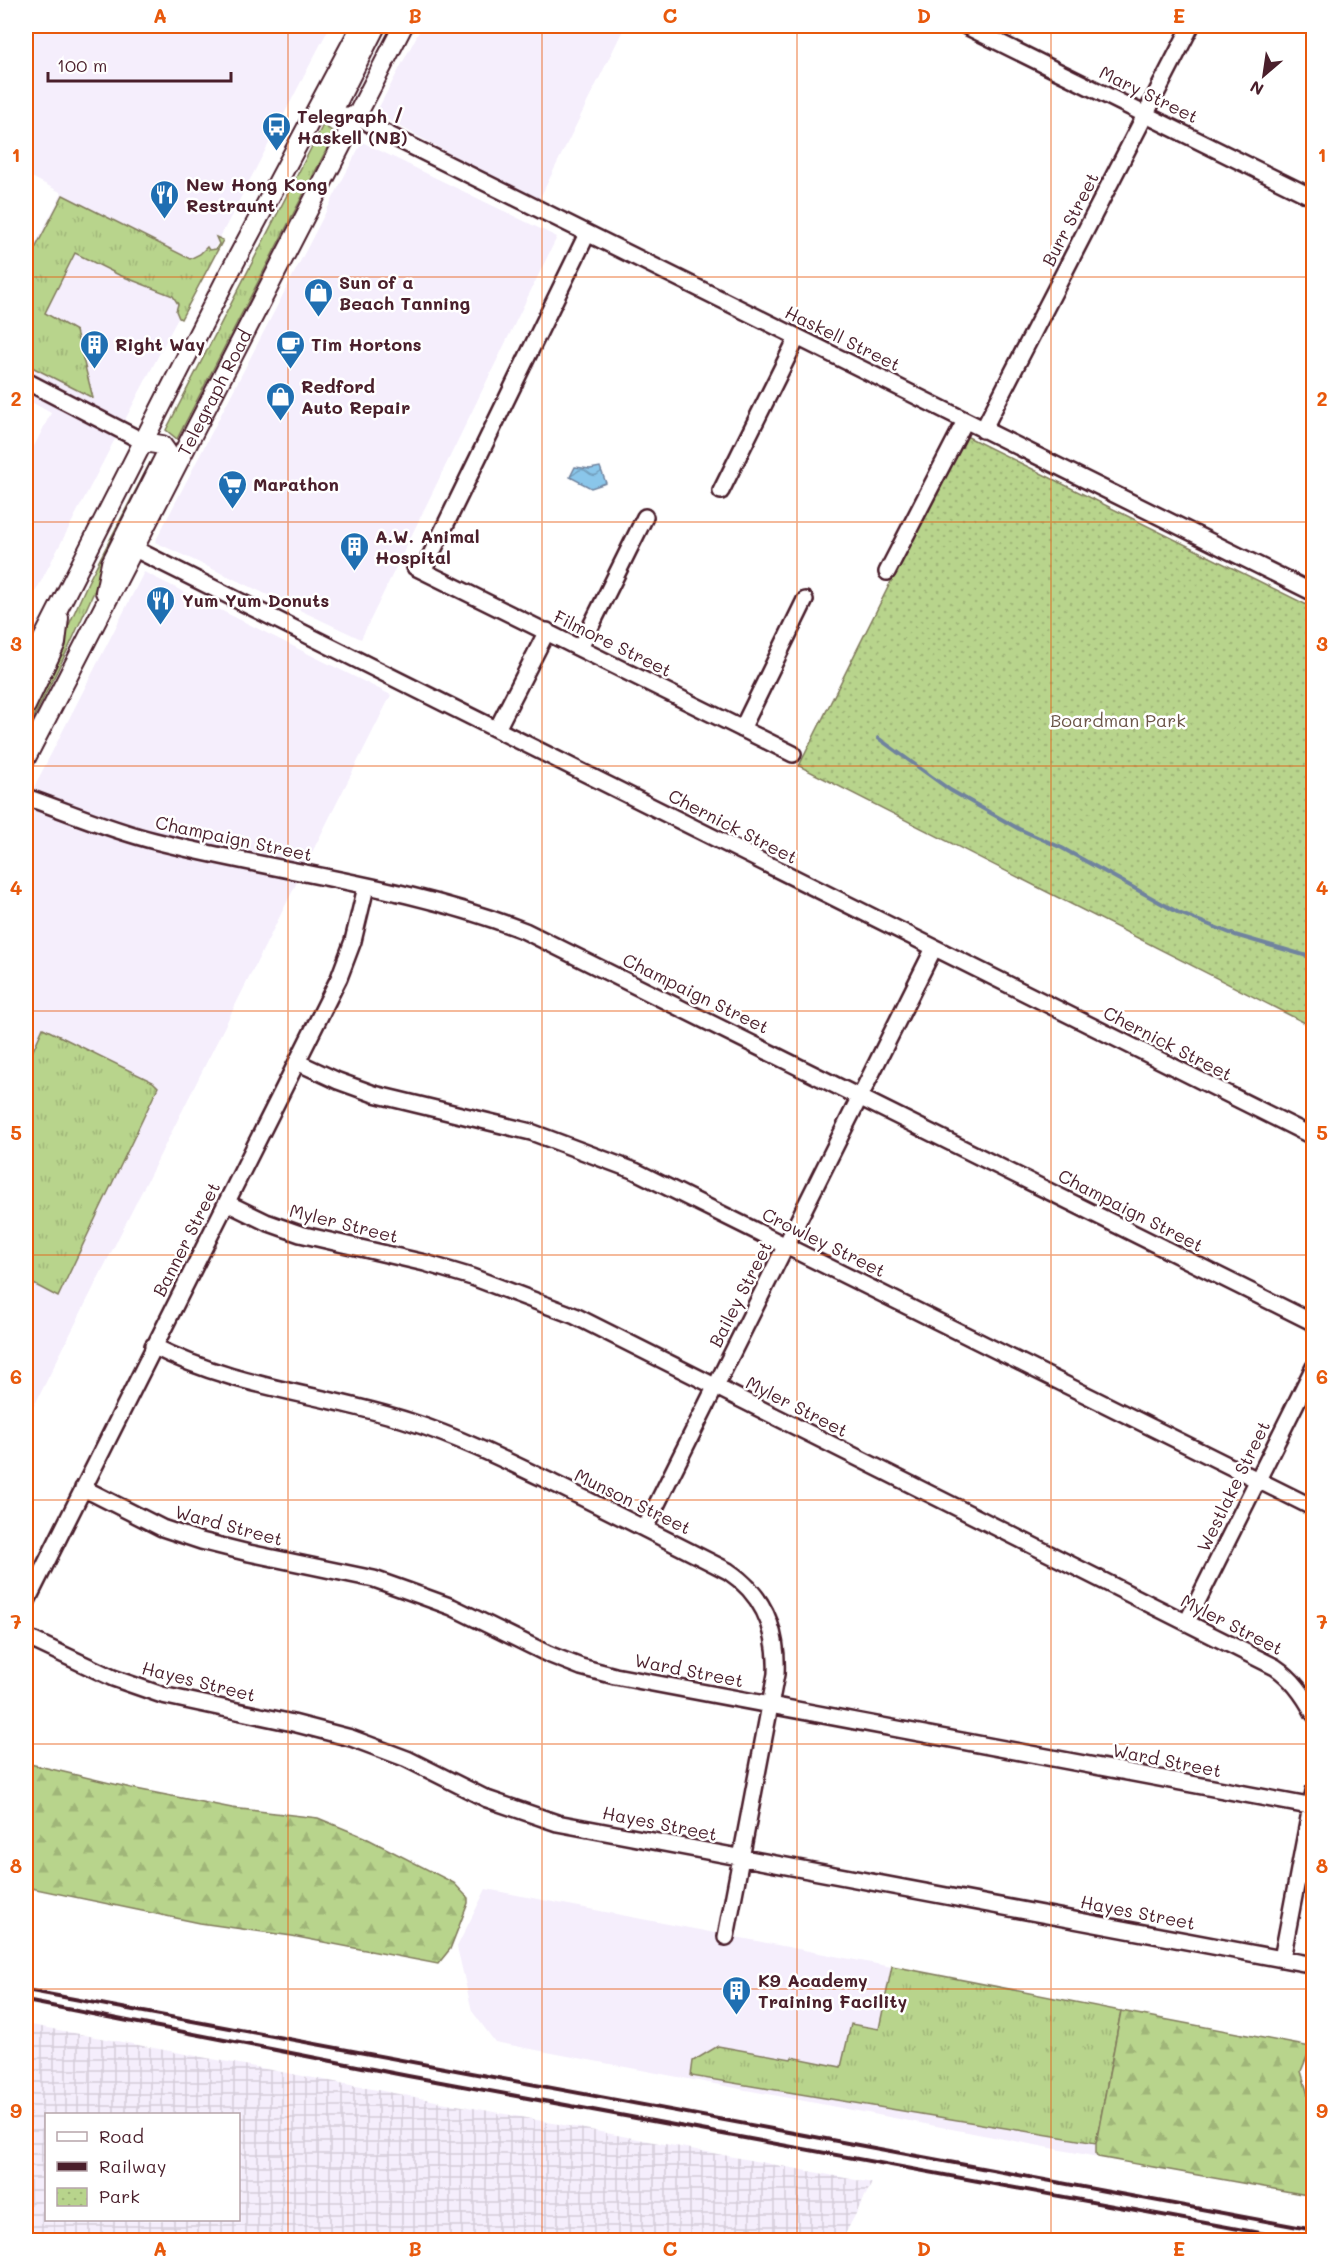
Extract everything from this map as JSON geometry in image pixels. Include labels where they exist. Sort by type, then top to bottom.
[{"type":"main road","points":[[26,672],[226,279],[361,26]]},
{"type":"main road","points":[[357,116],[340,117],[335,110],[336,105],[376,26]]},
{"type":"main road","name":"Telegraph Road","points":[[26,758],[403,26]]},
{"type":"main road","points":[[102,612],[111,562],[167,452],[162,445],[144,442]]},
{"type":"main road","points":[[26,706],[56,643],[61,604]]},
{"type":"street","name":"Mary Street","points":[[966,26],[1314,198]]},
{"type":"street","name":"Burr Street","points":[[983,429],[1191,26]]},
{"type":"street","name":"Haskell Street","points":[[357,116],[381,131],[587,234],[1314,593]]},
{"type":"street","name":"Filmore Street","points":[[587,234],[419,569],[793,754]]},
{"type":"street","points":[[721,491],[798,338]]},
{"type":"street","points":[[26,381],[144,442]]},
{"type":"street","points":[[887,572],[965,421]]},
{"type":"street","points":[[580,648],[645,517]]},
{"type":"street","name":"Chernick Street","points":[[135,549],[1314,1137]]},
{"type":"street","points":[[742,729],[805,600]]},
{"type":"street","points":[[496,729],[547,632]]},
{"type":"street","name":"Champaign Street","points":[[26,797],[98,825],[154,841],[455,906],[525,931],[1314,1323]]},
{"type":"street","name":"Banner Street","points":[[26,1604],[349,954],[366,887]]},
{"type":"street","name":"Bailey Street","points":[[645,1528],[934,948]]},
{"type":"street","name":"Crowley Street","points":[[297,1062],[338,1081],[374,1094],[531,1132],[635,1171],[1314,1508]]},
{"type":"street","name":"Myler Street","points":[[226,1203],[300,1234],[424,1263],[518,1293],[575,1316],[1187,1622],[1283,1673],[1303,1694],[1314,1714]]},
{"type":"street","name":"Munson Street","points":[[153,1346],[201,1368],[234,1378],[356,1406],[474,1445],[645,1528],[728,1571],[745,1584],[757,1598],[769,1620],[776,1647],[776,1674],[726,1937]]},
{"type":"street","name":"Westlake Street","points":[[1187,1622],[1314,1366]]},
{"type":"street","name":"Ward Street","points":[[83,1488],[162,1528],[201,1541],[357,1575],[408,1591],[452,1607],[548,1654],[581,1667],[615,1676],[1312,1807]]},
{"type":"street","name":"Hayes Street","points":[[26,1637],[103,1674],[162,1695],[292,1722],[351,1738],[407,1760],[487,1799],[533,1816],[582,1828],[1314,1965]]},
{"type":"street","points":[[1282,1959],[1314,1791]]},
{"type":"shaded area","points":[[26,26],[330,26],[26,610],[26,462],[51,413],[26,399],[26,263],[62,193],[26,174]]},
{"type":"shaded area","points":[[422,26],[625,26],[538,202],[383,117],[379,107]]},
{"type":"shaded area","points":[[362,142],[557,237],[361,639],[155,542]]},
{"type":"shaded area","points":[[144,572],[391,695],[26,1422],[26,803]]},
{"type":"shaded area","points":[[486,1889],[1121,2011],[1098,2157],[495,2042],[472,2011],[457,1947]]},
{"type":"shaded area","points":[[26,2024],[872,2183],[842,2240],[26,2240]]},
{"type":"green space","points":[[323,125],[335,133],[177,439],[166,430]]},
{"type":"green space","points":[[63,195],[190,259],[207,247],[209,250],[216,249],[219,244],[216,237],[223,240],[181,319],[176,311],[178,304],[173,296],[119,275],[75,253],[45,313],[76,331],[93,398],[26,364],[26,266]]},
{"type":"green space","name":"Boardman Park","points":[[964,435],[1313,608],[1313,1027],[799,766]]},
{"type":"green space","points":[[152,459],[154,460],[68,649],[26,733],[26,716],[88,582]]},
{"type":"green space","points":[[43,1028],[153,1082],[158,1087],[58,1297],[26,1280],[26,1066]]},
{"type":"green space","points":[[26,1763],[131,1788],[232,1808],[318,1818],[364,1837],[454,1883],[468,1898],[468,1903],[450,1949],[438,1964],[292,1936],[200,1923],[26,1887]]},
{"type":"green space","points":[[892,1966],[1121,2011],[1096,2143],[691,2076],[693,2061],[718,2046],[841,2067],[851,2024],[879,2029]]},
{"type":"green space","points":[[1121,2011],[1311,2047],[1301,2071],[1308,2095],[1313,2096],[1313,2196],[1098,2157],[1096,2143]]},
{"type":"water","points":[[575,467],[590,469],[600,467],[606,483],[591,488],[570,477]]},
{"type":"waterway","points":[[878,738],[950,790],[1019,829],[1062,848],[1179,913],[1235,935],[1314,958]]},
{"type":"railway","points":[[26,1990],[1314,2230]]},
{"type":"railway","points":[[26,2001],[408,2076],[1298,2240]]},
{"type":"place","name":"Telegraph / Haskell (NB)","points":[[276,152]]},
{"type":"place","name":"New Hong Kong Restraunt","points":[[165,220]]},
{"type":"place","name":"Sun of a Beach Tanning","points":[[318,318]]},
{"type":"place","name":"Right Way","points":[[94,370]]},
{"type":"place","name":"Tim Hortons","points":[[290,370]]},
{"type":"place","name":"Redford Auto Repair","points":[[280,422]]},
{"type":"place","name":"Marathon","points":[[232,510]]},
{"type":"place","name":"A.W. Animal Hospital","points":[[354,572]]},
{"type":"place","name":"Yum Yum Donuts","points":[[161,626]]},
{"type":"place","name":"K9 Academy Training Facility","points":[[737,2016]]}]
